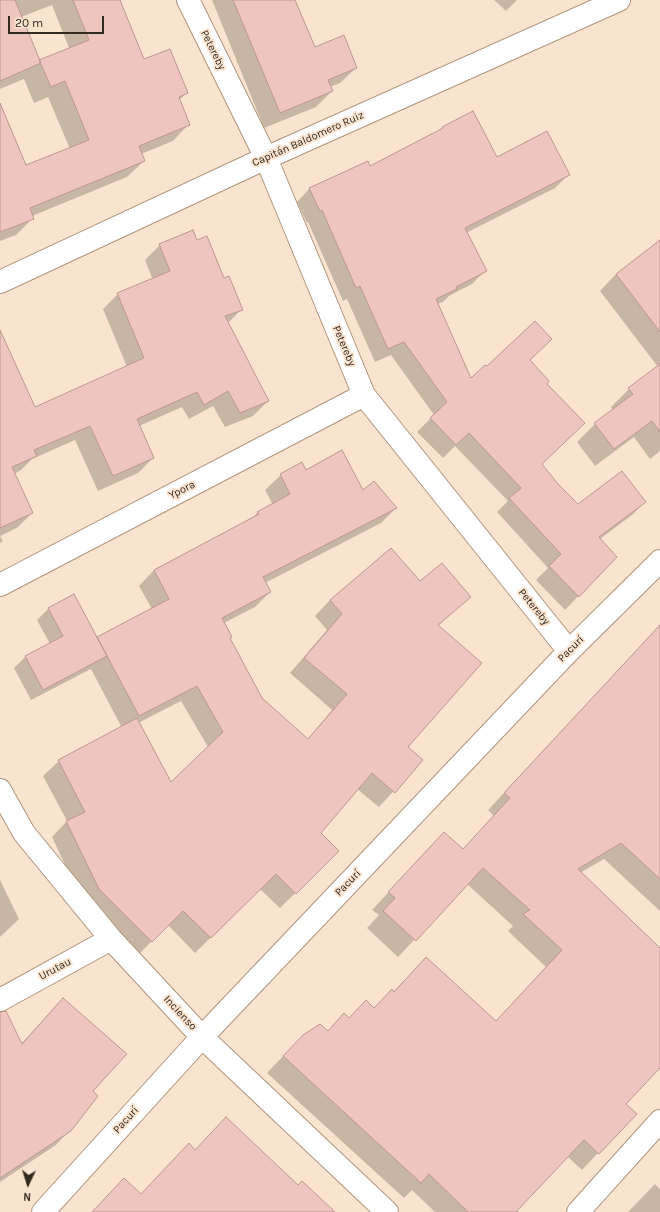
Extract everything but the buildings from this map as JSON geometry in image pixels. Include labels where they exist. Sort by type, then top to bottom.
[{"type":"street","name":"Petereby","points":[[188,0],[266,158],[364,395],[569,651]]},
{"type":"street","name":"Capitán Baldomero Ruiz","points":[[0,282],[266,158],[618,0]]},
{"type":"street","name":"Ypora","points":[[0,584],[364,395]]},
{"type":"street","name":"Pacurí","points":[[42,1212],[202,1037],[569,651],[660,561]]},
{"type":"street","name":"Incienso","points":[[0,790],[24,833],[111,939],[202,1037],[387,1212]]},
{"type":"street","name":"Urutau","points":[[0,1000],[111,939]]},
{"type":"street","points":[[578,1212],[660,1121]]}]
